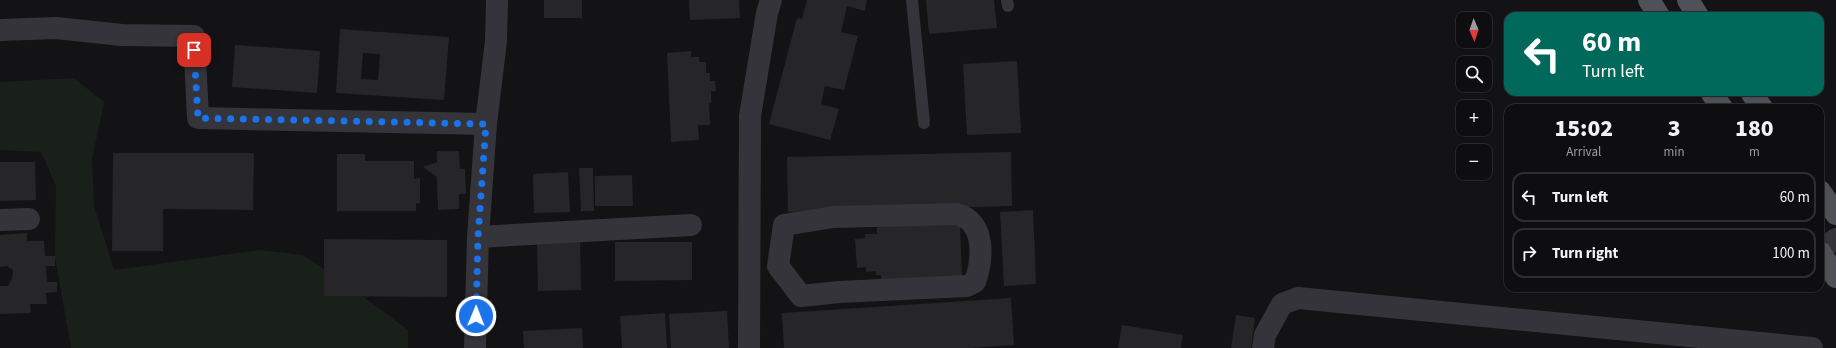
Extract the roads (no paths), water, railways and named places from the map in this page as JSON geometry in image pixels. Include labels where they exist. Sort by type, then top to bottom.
[{"type":"main road","points":[[1649,0],[1656,12]]},
{"type":"main road","points":[[1688,0],[1696,12]]},
{"type":"main road","points":[[1824,197],[1836,214]]},
{"type":"main road","points":[[1824,257],[1836,277]]},
{"type":"street","points":[[475,348],[478,237],[486,124],[496,41],[497,0]]},
{"type":"street","points":[[748,348],[750,116],[767,13],[771,0]]},
{"type":"street","points":[[0,30],[56,28],[122,35],[194,36],[198,118],[486,124]]},
{"type":"street","points":[[957,214],[967,217],[975,225],[980,243],[978,272],[975,282],[967,286],[839,292],[800,296],[778,266],[784,225],[833,217],[957,214]]},
{"type":"street","points":[[0,220],[29,219]]},
{"type":"street","points":[[478,237],[690,225]]},
{"type":"street","points":[[1824,247],[1836,239]]},
{"type":"street","points":[[749,270],[778,266]]},
{"type":"street","points":[[1263,348],[1265,335],[1282,304],[1298,298],[1812,348]]},
{"type":"lane","points":[[912,0],[924,123]]}]
